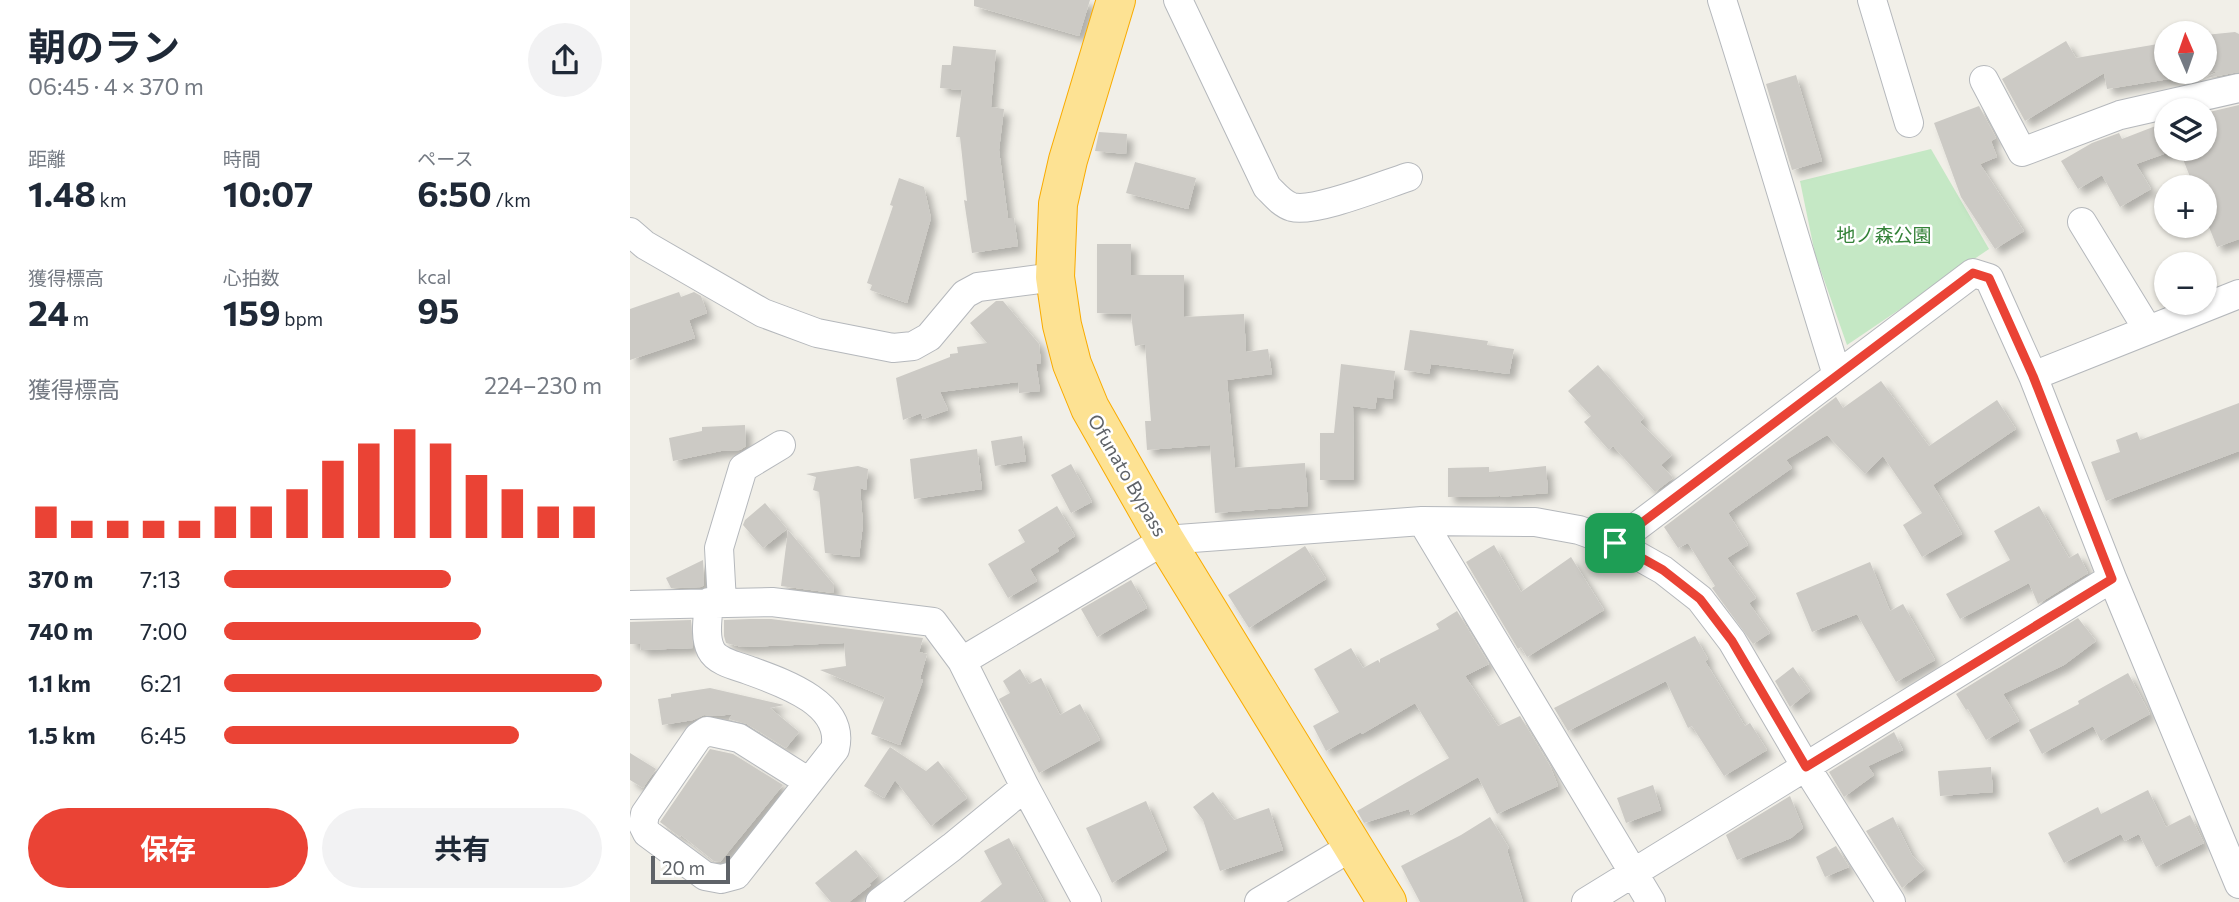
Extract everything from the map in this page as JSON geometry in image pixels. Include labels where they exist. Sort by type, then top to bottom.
[{"type":"highway","name":"Ofunato Bypass","points":[[1116,0],[1068,160],[1058,204],[1055,277],[1069,351],[1090,408],[1165,540],[1387,902]]},
{"type":"street","points":[[1178,0],[1267,187],[1284,204],[1296,208],[1320,206],[1408,177]]},
{"type":"street","points":[[1722,0],[1765,133],[1837,375]]},
{"type":"street","points":[[1872,0],[1909,123]]},
{"type":"street","points":[[1984,80],[2022,152],[2120,115],[2239,89]]},
{"type":"street","points":[[2082,222],[2148,330]]},
{"type":"street","points":[[630,232],[645,244],[764,313],[817,333],[892,348],[913,346],[929,337],[965,295],[978,287],[1055,277]]},
{"type":"street","points":[[1615,543],[1973,273],[1989,278],[2033,376],[2112,579],[2239,884]]},
{"type":"street","points":[[2033,376],[2239,294]]},
{"type":"street","points":[[781,445],[743,468],[719,548],[715,602],[707,638],[712,653],[724,662],[789,685],[822,708],[833,722],[837,739],[835,749],[809,782],[736,874],[721,879],[705,876],[647,833],[643,825],[645,814],[698,737],[707,731],[738,738],[809,782]]},
{"type":"street","points":[[1422,521],[1651,902]]},
{"type":"street","points":[[962,661],[1165,540],[1422,521],[1535,522],[1579,530],[1615,543],[1663,570],[1700,599],[1732,641],[1806,767],[1891,902]]},
{"type":"street","points":[[1586,902],[2112,579]]},
{"type":"street","points":[[630,605],[772,601],[933,622],[962,661],[1087,902]]},
{"type":"street","points":[[880,902],[953,847],[1025,787]]},
{"type":"street","points":[[1259,902],[1353,846]]},
{"type":"green space","name":"地ノ森公園","points":[[1931,149],[1989,249],[1847,345],[1815,254],[1800,181]]},
{"type":"building","points":[[974,0],[1090,0],[1079,36],[974,6]]},
{"type":"building","points":[[2217,34],[2239,34],[2239,72],[2217,76]]},
{"type":"building","points":[[2066,41],[2076,58],[2154,45],[2154,81],[2107,89],[2104,73],[2025,121],[2002,79]]},
{"type":"building","points":[[953,46],[996,50],[991,107],[1004,109],[999,150],[1008,218],[1014,218],[1018,246],[972,253],[964,200],[967,201],[960,137],[956,137],[962,90],[940,88],[942,65],[951,65]]},
{"type":"building","points":[[1796,75],[1822,161],[1792,170],[1766,84]]},
{"type":"building","points":[[2239,105],[2239,239],[2217,247],[2213,238],[2217,238],[2217,175],[2189,175],[2184,161],[2217,161],[2217,110]]},
{"type":"building","points":[[1979,106],[1996,138],[1991,141],[1997,157],[1980,164],[2024,231],[1995,249],[1961,197],[1934,123]]},
{"type":"building","points":[[2154,127],[2154,158],[2136,164],[2151,189],[2120,207],[2102,175],[2078,189],[2061,161],[2092,143],[2119,133],[2122,139]]},
{"type":"building","points":[[1099,132],[1127,134],[1126,154],[1095,151]]},
{"type":"building","points":[[1135,162],[1196,178],[1188,209],[1126,193]]},
{"type":"building","points":[[899,178],[924,187],[931,218],[907,303],[870,290],[872,285],[867,283],[893,206],[890,205]]},
{"type":"building","points":[[1097,244],[1131,244],[1131,275],[1184,275],[1184,317],[1244,314],[1246,352],[1268,349],[1272,374],[1227,380],[1235,468],[1305,463],[1308,506],[1215,513],[1210,445],[1147,450],[1145,421],[1151,421],[1145,344],[1135,346],[1131,314],[1097,313]]},
{"type":"building","points":[[679,292],[681,297],[694,292],[701,296],[707,313],[689,320],[695,338],[630,360],[630,309]]},
{"type":"building","points":[[996,301],[1003,301],[1039,344],[1041,363],[1036,364],[1040,391],[1019,393],[1018,382],[940,392],[948,410],[923,419],[921,413],[903,420],[896,378],[958,353],[957,347],[987,343],[970,323]]},
{"type":"building","points":[[1410,330],[1488,341],[1487,345],[1514,349],[1509,374],[1431,364],[1429,374],[1404,370]]},
{"type":"building","points":[[1341,364],[1395,371],[1392,399],[1377,397],[1375,409],[1353,406],[1354,480],[1320,480],[1320,433],[1334,433]]},
{"type":"building","points":[[1598,365],[1644,418],[1640,422],[1672,455],[1661,465],[1673,478],[1655,492],[1613,446],[1609,450],[1584,422],[1591,416],[1568,391]]},
{"type":"building","points":[[1881,381],[1929,446],[1997,400],[2016,429],[1933,485],[1962,534],[1922,557],[1903,525],[1922,513],[1883,456],[1865,474],[1827,435],[1786,460],[1792,468],[1728,513],[1748,545],[1727,558],[1756,598],[1749,603],[1770,633],[1753,644],[1712,588],[1715,586],[1688,543],[1678,548],[1664,527],[1836,397],[1843,408]]},
{"type":"building","points":[[2239,403],[2239,451],[2106,501],[2091,462],[2120,452],[2116,440],[2137,432],[2140,440]]},
{"type":"building","points":[[745,425],[746,446],[740,450],[673,461],[669,438],[702,431],[702,427]]},
{"type":"building","points":[[1022,436],[1026,461],[995,466],[991,441]]},
{"type":"building","points":[[977,449],[982,489],[914,499],[910,459]]},
{"type":"building","points":[[1071,464],[1092,502],[1071,513],[1051,475]]},
{"type":"building","points":[[858,466],[868,469],[866,490],[860,488],[863,524],[859,557],[825,553],[819,492],[813,490],[816,477],[806,474]]},
{"type":"building","points":[[1546,466],[1548,493],[1448,497],[1448,468],[1489,467],[1489,472]]},
{"type":"building","points":[[765,503],[787,529],[763,548],[743,525],[745,520]]},
{"type":"building","points":[[1057,506],[1075,536],[1057,548],[1059,551],[1030,569],[1037,581],[1008,598],[988,564],[1025,542],[1018,530]]},
{"type":"building","points":[[2039,506],[2069,558],[2078,553],[2088,573],[2038,604],[2029,583],[1960,619],[1946,594],[2010,560],[1994,531]]},
{"type":"building","points":[[788,530],[834,585],[833,593],[781,586]]},
{"type":"building","points":[[1494,545],[1521,592],[1571,557],[1604,610],[1527,657],[1521,647],[1518,649],[1466,562]]},
{"type":"building","points":[[1305,546],[1326,579],[1249,628],[1228,595]]},
{"type":"building","points":[[703,560],[704,585],[671,588],[666,578]]},
{"type":"building","points":[[1870,562],[1890,611],[1903,604],[1935,660],[1896,682],[1857,614],[1812,632],[1796,593]]},
{"type":"building","points":[[1131,580],[1147,608],[1097,637],[1081,609]]},
{"type":"building","points":[[1457,611],[1489,664],[1465,676],[1498,726],[1520,716],[1550,766],[1558,786],[1497,814],[1478,777],[1411,815],[1409,809],[1364,823],[1357,811],[1449,758],[1415,703],[1362,734],[1361,732],[1326,751],[1313,726],[1339,712],[1314,669],[1351,648],[1363,668],[1378,660],[1380,663],[1380,659],[1439,629],[1436,624]]},
{"type":"building","points":[[2078,618],[2096,641],[2064,665],[2003,694],[2019,721],[1986,740],[1956,694]]},
{"type":"building","points":[[771,619],[923,638],[919,652],[927,654],[920,679],[923,680],[900,745],[871,734],[885,697],[820,670],[846,666],[844,643],[742,647],[726,643],[724,620]]},
{"type":"building","points":[[691,620],[693,648],[641,650],[640,644],[630,644],[630,622]]},
{"type":"building","points":[[1695,636],[1708,659],[1705,661],[1745,726],[1750,723],[1767,750],[1724,776],[1692,726],[1688,728],[1666,681],[1568,731],[1554,708]]},
{"type":"building","points":[[1793,667],[1810,691],[1790,707],[1775,681]]},
{"type":"building","points":[[1020,669],[1029,684],[1041,678],[1060,715],[1080,704],[1100,740],[1039,773],[999,699],[1010,693],[1003,681]]},
{"type":"building","points":[[2128,673],[2150,714],[2101,741],[2093,726],[2042,754],[2029,730],[2079,704],[2078,701]]},
{"type":"building","points":[[710,688],[784,705],[770,708],[799,732],[786,748],[747,724],[729,719],[733,714],[704,715],[693,720],[662,725],[658,699],[671,697],[671,694]]},
{"type":"building","points":[[1894,732],[1903,750],[1868,766],[1874,775],[1844,797],[1829,772]]},
{"type":"building","points":[[890,747],[926,771],[938,761],[967,798],[931,826],[895,780],[884,798],[864,786]]},
{"type":"building","points":[[710,749],[733,754],[783,785],[720,862],[714,861],[660,822]]},
{"type":"building","points":[[630,753],[656,769],[643,788],[630,780]]},
{"type":"building","points":[[1991,767],[1993,792],[1940,796],[1938,771]]},
{"type":"building","points":[[1653,785],[1661,810],[1626,823],[1617,798]]},
{"type":"building","points":[[2148,790],[2166,827],[2190,815],[2204,843],[2156,867],[2139,834],[2125,841],[2121,834],[2064,863],[2048,833],[2098,807],[2101,814]]},
{"type":"building","points":[[1213,792],[1234,820],[1269,808],[1283,850],[1220,871],[1203,820],[1193,807]]},
{"type":"building","points":[[1790,796],[1803,828],[1791,838],[1737,860],[1726,835]]},
{"type":"building","points":[[1146,801],[1167,850],[1112,883],[1086,828]]},
{"type":"building","points":[[1490,817],[1509,848],[1507,850],[1523,902],[1420,902],[1401,866]]},
{"type":"building","points":[[1893,817],[1912,855],[1925,869],[1902,888],[1866,831]]},
{"type":"building","points":[[1009,838],[1044,902],[980,902],[1002,884],[984,851]]},
{"type":"building","points":[[1836,846],[1849,867],[1825,877],[1816,857]]},
{"type":"building","points":[[856,850],[878,876],[849,902],[831,902],[815,883]]},
{"type":"route","points":[[1973,273],[1989,278],[2033,376],[2112,579],[1806,767],[1732,641],[1700,599],[1663,570],[1615,543],[1973,273]]}]
